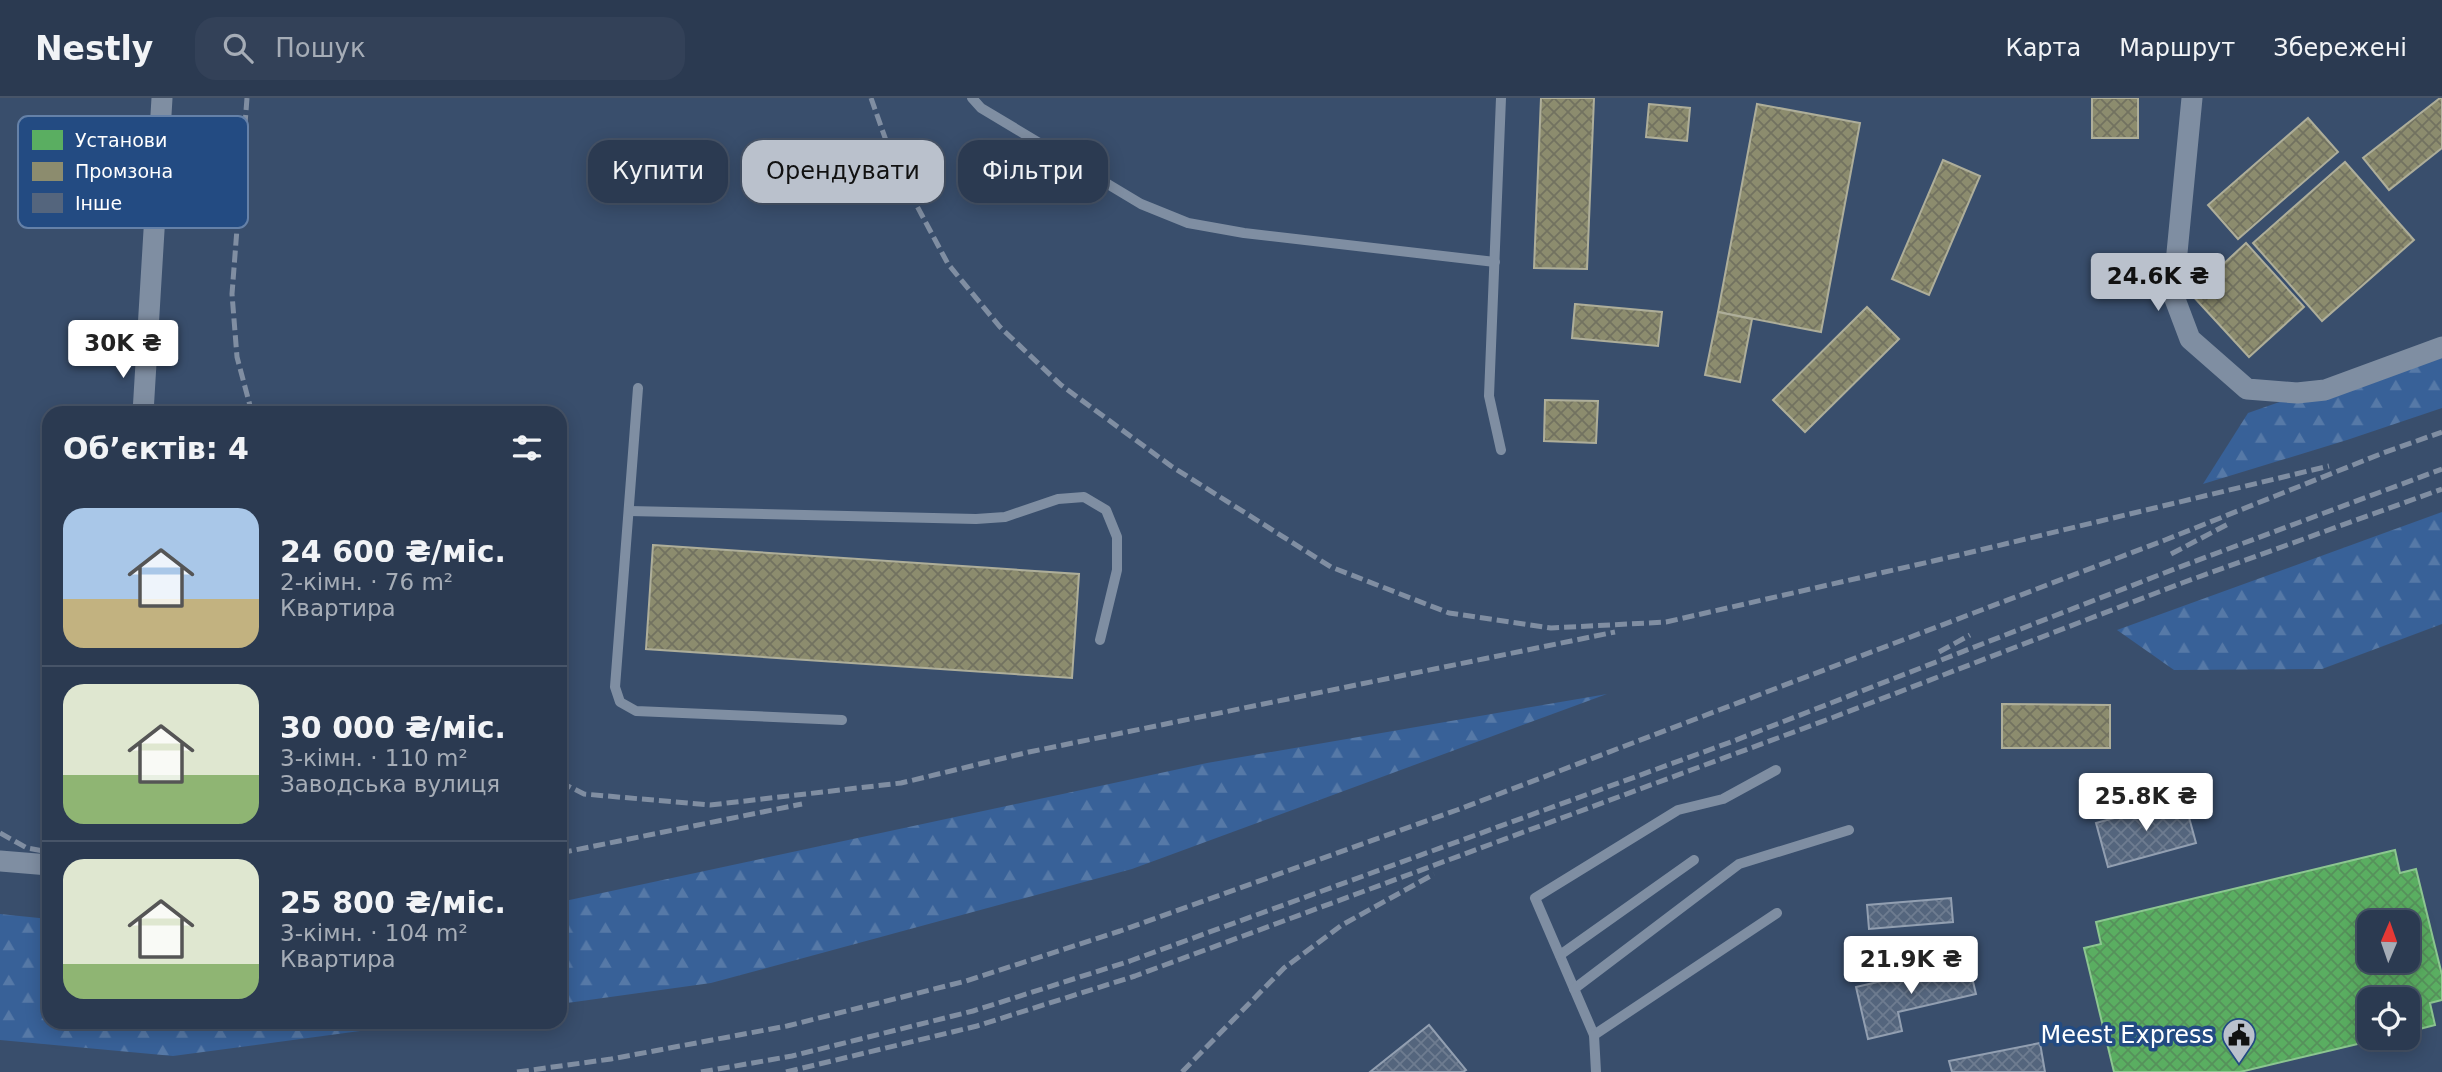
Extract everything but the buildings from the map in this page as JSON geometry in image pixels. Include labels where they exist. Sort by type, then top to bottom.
[{"type":"street","points":[[161,116],[162,98]]},
{"type":"street","points":[[2192,98],[2173,294],[2190,339],[2247,389],[2297,393],[2325,390],[2442,347]]},
{"type":"street","points":[[143,406],[154,228]]},
{"type":"street","points":[[0,861],[42,864]]},
{"type":"lane","points":[[972,98],[981,108],[1141,204],[1188,223],[1244,233],[1495,262]]},
{"type":"lane","points":[[1501,450],[1489,396],[1502,98]]},
{"type":"lane","points":[[638,388],[615,687],[620,702],[636,711],[842,720]]},
{"type":"lane","points":[[629,511],[976,519],[1005,517],[1058,499],[1084,497],[1106,510],[1117,537],[1117,570],[1100,640]]},
{"type":"lane","points":[[1596,1072],[1594,1035],[1535,898],[1678,810],[1723,799],[1776,770]]},
{"type":"lane","points":[[1574,989],[1739,864],[1849,830]]},
{"type":"lane","points":[[1560,955],[1693,860]]},
{"type":"lane","points":[[1594,1035],[1777,913]]},
{"type":"green space","points":[[2442,345],[2442,408],[2203,484],[2248,413]]},
{"type":"green space","points":[[2442,512],[2442,624],[2322,669],[2174,670],[2117,630]]},
{"type":"green space","points":[[1607,694],[1132,869],[711,983],[567,1003],[567,900],[1207,763]]},
{"type":"green space","points":[[0,914],[42,918],[42,1029],[375,1029],[173,1056],[0,1040]]},
{"type":"railway","points":[[246,116],[247,98]]},
{"type":"railway","points":[[871,98],[894,163],[948,264],[1000,327],[1061,385],[1171,466],[1331,567],[1449,613],[1551,628],[1666,622],[2329,466]]},
{"type":"railway","points":[[237,228],[232,294],[237,357],[250,406]]},
{"type":"railway","points":[[517,1072],[611,1059],[787,1026],[966,981],[1120,931],[1457,810],[2442,432]]},
{"type":"railway","points":[[701,1072],[792,1056],[973,1011],[1130,961],[1731,742],[2177,568],[2442,469]]},
{"type":"railway","points":[[786,1072],[977,1026],[1135,976],[1829,719],[2182,583],[2442,489]]},
{"type":"railway","points":[[2171,554],[2230,523]]},
{"type":"railway","points":[[567,786],[584,794],[710,805],[901,783],[1029,752],[1615,632]]},
{"type":"railway","points":[[1939,652],[1970,635]]},
{"type":"railway","points":[[567,852],[802,804]]},
{"type":"railway","points":[[0,833],[27,848],[42,851]]},
{"type":"railway","points":[[1182,1072],[1284,968],[1342,925],[1434,874]]},
{"type":"place","name":"Meest Express","points":[[2239,1065]]}]
